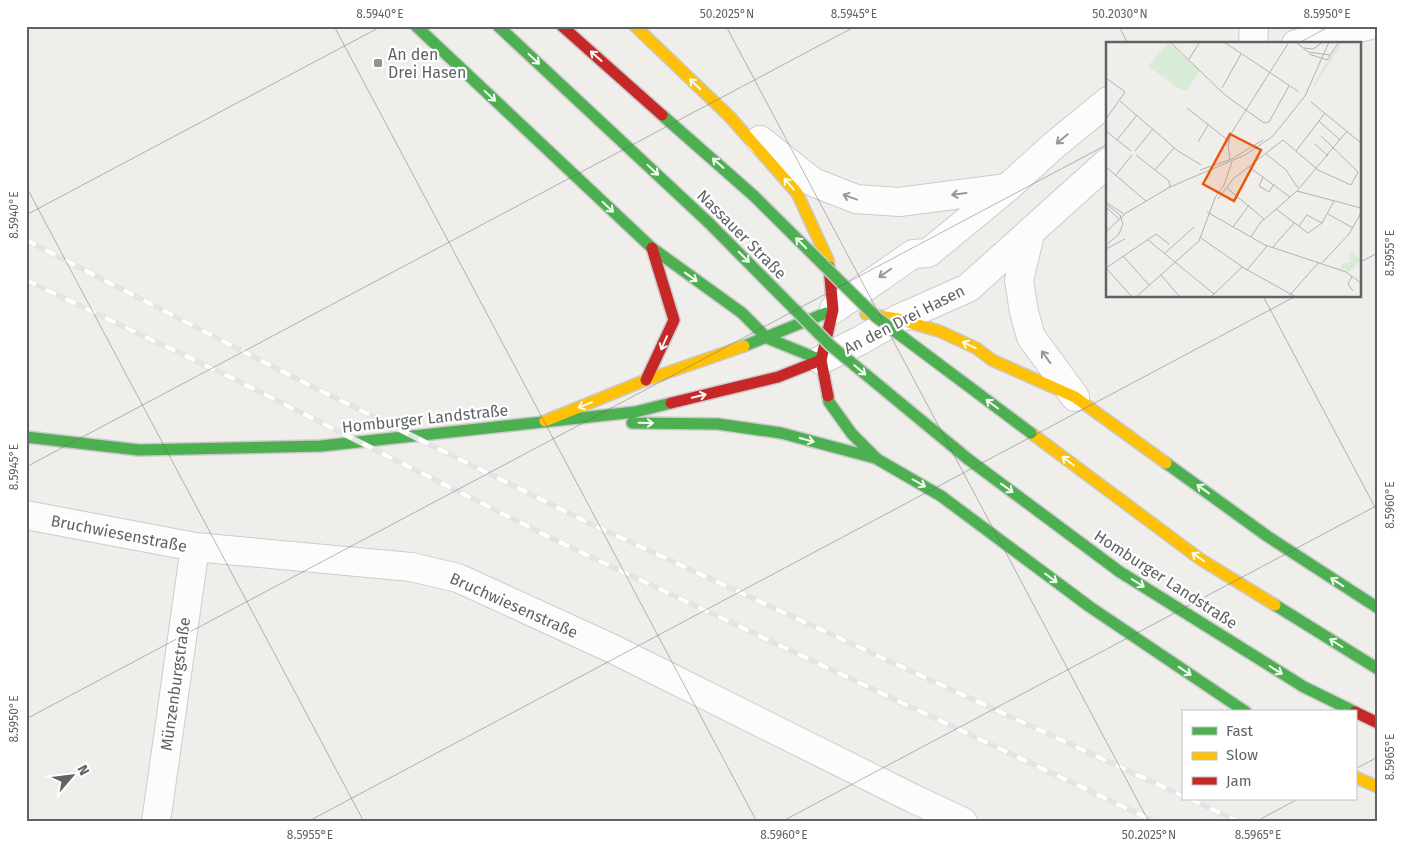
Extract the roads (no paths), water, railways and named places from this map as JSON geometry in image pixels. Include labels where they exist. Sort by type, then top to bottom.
[{"type":"main road","points":[[416,26],[652,248],[742,313],[767,338],[821,360]]},
{"type":"main road","name":"Nassauer Straße","points":[[498,26],[709,223],[830,344],[968,459]]},
{"type":"main road","name":"Nassauer Straße","points":[[562,26],[754,196],[876,318],[1200,559],[1378,668]]},
{"type":"main road","points":[[635,26],[730,117],[796,193],[828,260],[847,312],[821,360],[829,402],[852,434],[877,459]]},
{"type":"main road","points":[[646,380],[674,320],[652,248]]},
{"type":"main road","points":[[545,421],[646,380],[847,312],[898,319],[938,330],[976,348],[992,360],[1075,397],[1267,536],[1378,608]]},
{"type":"main road","name":"Homburger Landstraße","points":[[26,437],[140,450],[321,446],[634,412],[778,378],[821,360]]},
{"type":"main road","points":[[545,421],[718,424],[781,432],[877,459],[941,496],[1090,607],[1243,710]]},
{"type":"main road","name":"Homburger Landstraße","points":[[968,459],[1120,572],[1304,687],[1351,710]]},
{"type":"main road","name":"Homburger Landstraße","points":[[1356,712],[1378,723]]},
{"type":"main road","points":[[1356,777],[1378,787]]},
{"type":"street","points":[[1253,42],[1254,26]]},
{"type":"street","points":[[1304,42],[1367,26]]},
{"type":"street","points":[[847,312],[913,254],[928,253],[1106,104]]},
{"type":"street","points":[[730,117],[813,182],[856,199],[898,202],[1007,188]]},
{"type":"street","name":"An den Drei Hasen","points":[[821,360],[898,319],[968,288],[1106,164]]},
{"type":"street","points":[[1030,234],[1019,280],[1027,320],[1032,337],[1075,397]]},
{"type":"street","name":"Bruchwiesenstraße","points":[[26,515],[194,547],[411,568],[458,578],[613,649],[911,810],[963,822]]},
{"type":"street","name":"Münzenburgstraße","points":[[156,822],[194,547]]},
{"type":"railway","points":[[26,240],[295,378],[589,523],[1182,796]]},
{"type":"railway","points":[[26,280],[234,379],[555,540],[1156,822]]},
{"type":"railway","points":[[1192,800],[1240,822]]},
{"type":"place","name":"An den Drei Hasen","points":[[378,63]]}]
